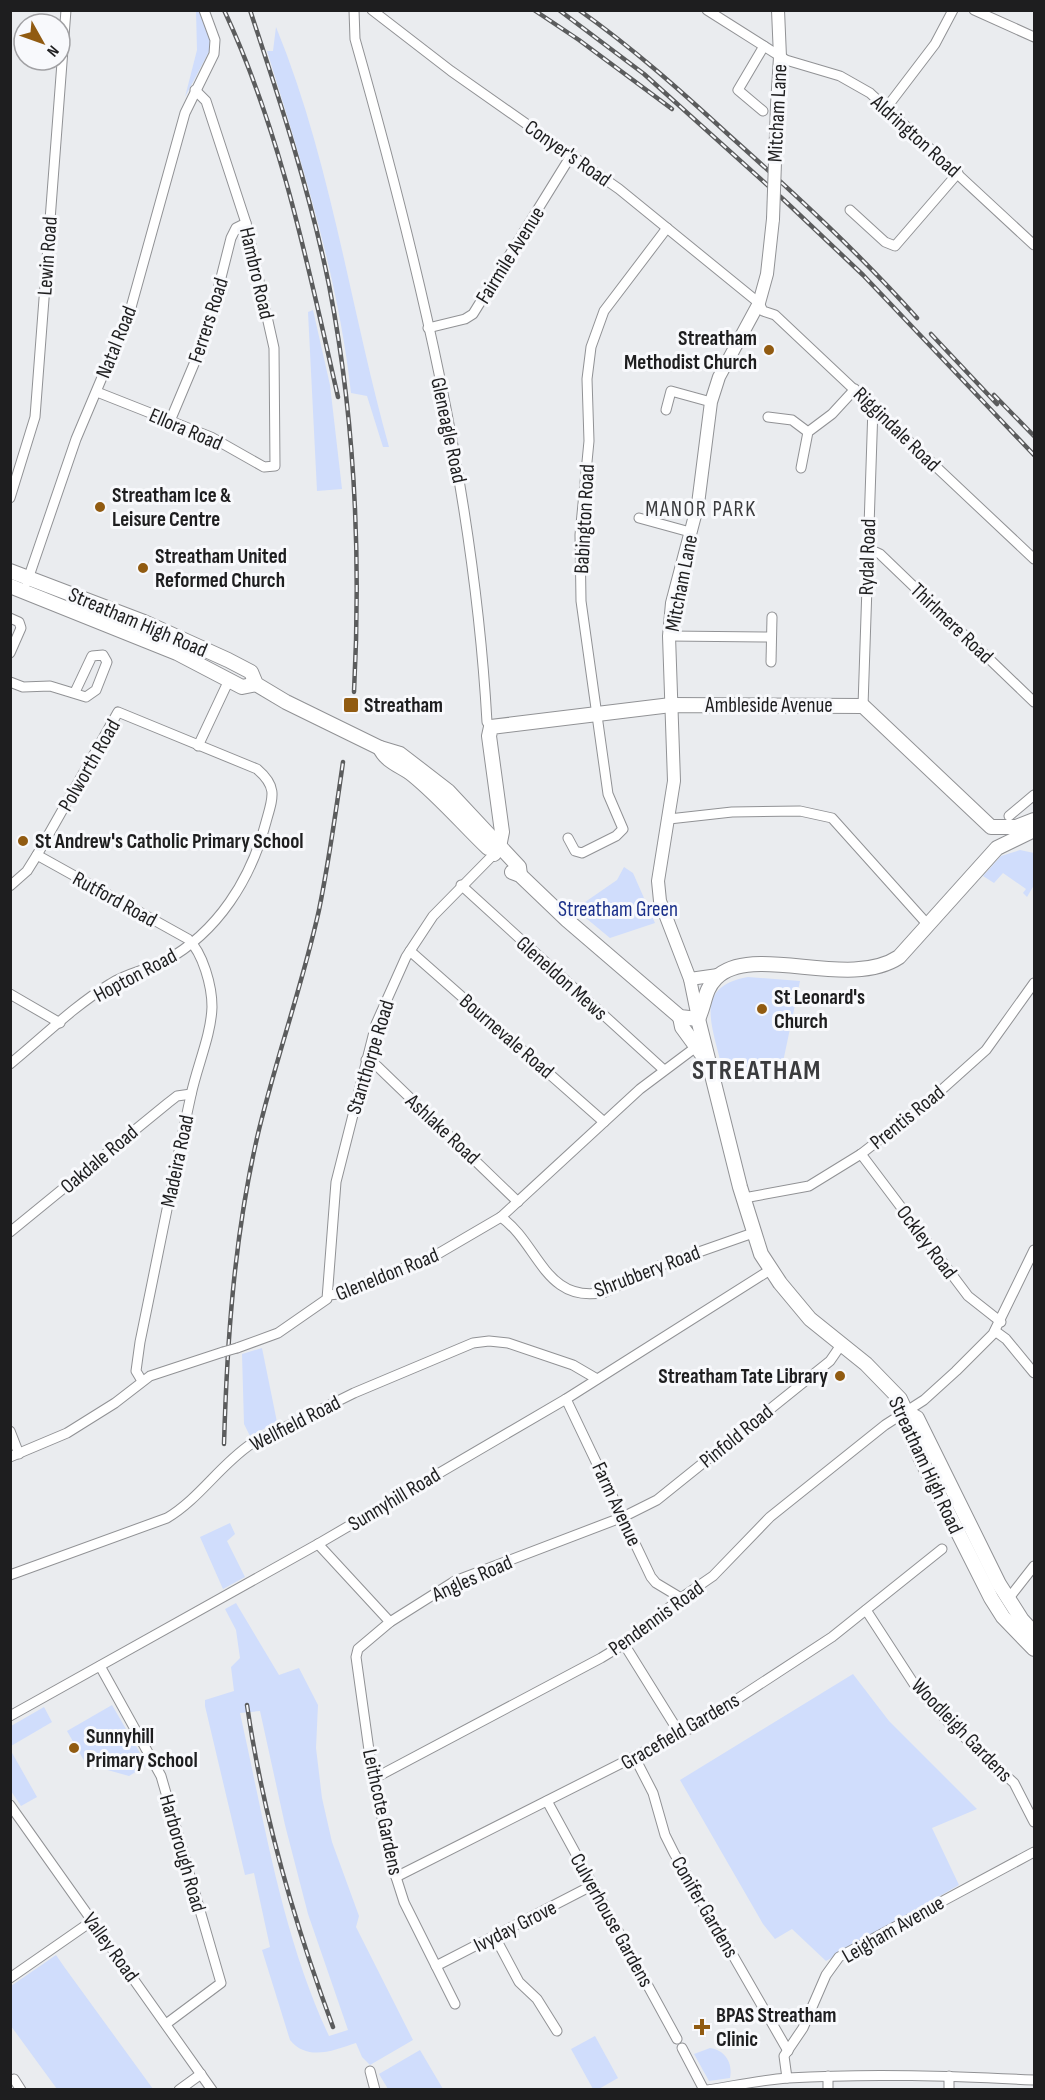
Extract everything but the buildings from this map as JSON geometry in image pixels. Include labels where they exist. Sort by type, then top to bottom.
[{"type":"highway","name":"Streatham High Road","points":[[10,571],[21,584],[177,653],[242,687],[256,684]]},
{"type":"highway","name":"Streatham High Road","points":[[21,584],[144,622],[242,667],[251,672],[256,684],[286,702],[380,748],[387,748],[416,765],[448,791],[477,824],[511,871],[520,875],[553,908],[680,1017],[682,1027],[711,1065]]},
{"type":"highway","name":"Ambleside Avenue","points":[[490,727],[671,705],[863,706],[996,827]]},
{"type":"highway","name":"Gleneagle Road","points":[[490,727],[497,814],[502,832],[496,850]]},
{"type":"highway","name":"Streatham High Road","points":[[380,748],[383,754],[432,791],[496,850]]},
{"type":"highway","points":[[477,824],[486,825],[497,814]]},
{"type":"highway","points":[[997,848],[996,827],[1031,828]]},
{"type":"highway","points":[[680,1017],[698,1019],[705,994],[718,975],[745,966],[765,964],[838,970],[885,967],[899,957],[997,848],[1031,828]]},
{"type":"highway","name":"Streatham High Road","points":[[698,1019],[753,1233],[770,1270],[810,1318],[894,1391],[906,1412],[906,1424],[920,1457],[991,1598],[1003,1617],[1035,1649]]},
{"type":"highway","points":[[906,1412],[918,1421],[999,1584],[1035,1633]]},
{"type":"main road","name":"Mitcham Lane","points":[[698,1019],[690,979],[660,901],[658,881],[674,781],[669,636],[677,578],[698,504],[711,402],[719,377],[759,303],[767,273],[773,219],[780,57],[778,10]]},
{"type":"main road","points":[[690,979],[718,975]]},
{"type":"street","name":"Lewin Road","points":[[10,498],[35,417],[66,10]]},
{"type":"street","name":"Natal Road","points":[[21,584],[76,439],[130,311],[185,113],[208,69],[215,48],[212,31],[204,10]]},
{"type":"street","name":"Gleneagle Road","points":[[354,10],[356,39],[428,328],[468,528],[487,722],[490,727]]},
{"type":"street","name":"Conyer's Road","points":[[372,10],[458,76],[572,154],[759,303]]},
{"type":"street","name":"Aldrington Road","points":[[707,10],[780,57],[840,76],[887,107],[1035,245]]},
{"type":"street","points":[[887,107],[942,34],[953,10]]},
{"type":"street","points":[[974,10],[1035,37]]},
{"type":"street","points":[[763,111],[738,90],[764,46]]},
{"type":"street","name":"Hambro Road","points":[[195,90],[206,101],[246,223],[274,348],[275,466]]},
{"type":"street","name":"Fairmile Avenue","points":[[428,328],[465,320],[473,314],[572,154]]},
{"type":"street","points":[[850,210],[885,242],[896,246],[958,173]]},
{"type":"street","name":"Ferrers Road","points":[[170,421],[207,333],[231,238],[236,228],[246,223]]},
{"type":"street","name":"Babington Road","points":[[568,838],[575,850],[582,853],[616,836],[623,829],[608,794],[595,716],[581,601],[580,535],[589,441],[587,379],[591,347],[604,311],[667,228]]},
{"type":"street","name":"Riggindale Road","points":[[759,303],[763,311],[775,315],[1035,559]]},
{"type":"street","points":[[801,468],[808,432],[832,414],[855,388]]},
{"type":"street","points":[[666,410],[671,391],[711,402]]},
{"type":"street","name":"Ellora Road","points":[[96,392],[211,437],[264,467],[275,466]]},
{"type":"street","name":"Rydal Road","points":[[863,706],[873,407]]},
{"type":"street","points":[[768,417],[792,420],[808,432]]},
{"type":"street","points":[[639,518],[690,532]]},
{"type":"street","name":"Thirlmere Road","points":[[867,548],[880,554],[1035,702]]},
{"type":"street","points":[[771,662],[772,617]]},
{"type":"street","points":[[10,618],[19,622],[21,628],[10,652]]},
{"type":"street","points":[[669,636],[771,637]]},
{"type":"street","points":[[10,682],[23,687],[50,686],[86,697],[96,690],[107,662],[103,655],[92,656],[75,692]]},
{"type":"street","points":[[198,746],[229,680]]},
{"type":"street","name":"Polworth Road","points":[[10,886],[27,871],[37,855],[118,712],[198,746]]},
{"type":"street","name":"Hopton Road","points":[[10,1064],[113,982],[163,962],[192,943],[208,929],[249,873],[272,798],[270,782],[257,769],[198,746]]},
{"type":"street","points":[[1009,816],[1035,795]]},
{"type":"street","points":[[669,819],[732,812],[800,811],[832,818],[928,925]]},
{"type":"street","name":"Stanthorpe Road","points":[[328,1295],[336,1182],[376,1024],[410,951],[443,903],[496,850]]},
{"type":"street","name":"Rutford Road","points":[[37,855],[192,943]]},
{"type":"street","name":"Gleneldon Mews","points":[[461,885],[664,1070]]},
{"type":"street","name":"Madeira Road","points":[[142,1381],[136,1371],[140,1342],[191,1094],[212,1006],[206,974],[192,943]]},
{"type":"street","name":"Bournevale Road","points":[[410,951],[604,1122]]},
{"type":"street","name":"Prentis Road","points":[[744,1198],[809,1186],[861,1154],[928,1102],[992,1044],[1035,983]]},
{"type":"street","points":[[10,994],[60,1023]]},
{"type":"street","name":"Gleneldon Road","points":[[15,1456],[67,1434],[109,1407],[142,1381],[163,1370],[246,1346],[278,1333],[325,1302],[328,1295],[338,1294],[436,1255],[501,1217],[604,1122],[664,1070],[696,1047]]},
{"type":"street","name":"Ashlake Road","points":[[366,1060],[377,1066],[518,1202]]},
{"type":"street","name":"Oakdale Road","points":[[10,1232],[177,1096],[191,1094]]},
{"type":"street","name":"Ockley Road","points":[[861,1154],[968,1296],[1001,1322]]},
{"type":"street","name":"Shrubbery Road","points":[[501,1217],[553,1280],[566,1288],[591,1295],[605,1292],[688,1255],[753,1233]]},
{"type":"street","name":"Pendennis Road","points":[[373,1779],[624,1644],[681,1598],[713,1576],[770,1517],[866,1439],[928,1396],[995,1331],[1035,1250]]},
{"type":"street","name":"Sunnyhill Road","points":[[10,1716],[318,1544],[566,1399],[770,1270]]},
{"type":"street","points":[[995,1331],[1006,1339],[1035,1373]]},
{"type":"street","name":"Wellfield Road","points":[[10,1575],[167,1518],[181,1509],[251,1444],[354,1393],[463,1346],[489,1341],[508,1343],[586,1370],[597,1379]]},
{"type":"street","name":"Pinfold Road","points":[[623,1517],[657,1500],[830,1361],[841,1345]]},
{"type":"street","name":"Farm Avenue","points":[[566,1399],[651,1577],[656,1583],[681,1598]]},
{"type":"street","points":[[10,1431],[15,1456]]},
{"type":"street","name":"Angles Road","points":[[390,1622],[455,1581],[623,1517]]},
{"type":"street","points":[[318,1544],[390,1622]]},
{"type":"street","name":"Gracefield Gardens","points":[[396,1877],[680,1734],[801,1658],[942,1549]]},
{"type":"street","points":[[1009,1598],[1035,1566]]},
{"type":"street","name":"Woodleigh Gardens","points":[[866,1610],[914,1684],[950,1724],[1014,1783],[1035,1822]]},
{"type":"street","name":"Leithcote Gardens","points":[[390,1622],[358,1648],[356,1657],[373,1779],[404,1902],[455,2004]]},
{"type":"street","points":[[624,1644],[680,1734]]},
{"type":"street","name":"Harborough Road","points":[[100,1666],[161,1776],[221,1983],[166,2024]]},
{"type":"street","name":"Conifer Gardens","points":[[635,1758],[653,1792],[664,1835],[786,2053]]},
{"type":"street","name":"Culverhouse Gardens","points":[[547,1801],[676,2039]]},
{"type":"street","name":"Valley Road","points":[[10,1805],[212,2090]]},
{"type":"street","name":"Leigham Avenue","points":[[786,2053],[803,2028],[826,1975],[839,1957],[1035,1851]]},
{"type":"street","name":"Ivyday Grove","points":[[436,1966],[593,1885]]},
{"type":"street","points":[[10,1978],[92,1921]]},
{"type":"street","points":[[495,1937],[519,1982],[537,1999],[557,2031]]},
{"type":"street","points":[[681,2048],[705,2090],[758,2086],[787,2078],[828,2076],[949,2076],[1035,2080]]},
{"type":"street","points":[[786,2053],[787,2078]]},
{"type":"street","points":[[370,2071],[375,2090]]},
{"type":"street","points":[[179,2090],[201,2074]]},
{"type":"street","points":[[828,2076],[828,2090]]},
{"type":"street","points":[[949,2076],[949,2090]]},
{"type":"street","points":[[14,2079],[21,2090]]},
{"type":"green space","points":[[196,11],[199,11],[212,46],[185,97],[197,50]]},
{"type":"green space","points":[[276,27],[295,78],[326,182],[389,447],[383,447],[367,396],[351,393],[328,263],[306,178],[267,51],[273,51]]},
{"type":"green space","points":[[313,310],[330,385],[342,489],[317,491],[308,312]]},
{"type":"green space","points":[[1020,850],[1034,853],[1034,885],[1027,897],[1023,893],[1026,889],[1003,873],[994,883],[983,876],[1001,856]]},
{"type":"green space","name":"Streatham Green","points":[[624,867],[633,873],[655,923],[610,938],[575,909],[617,880]]},
{"type":"green space","points":[[748,977],[800,981],[783,1062],[725,1071],[722,1069],[712,1025],[713,1000],[719,990],[730,982]]},
{"type":"green space","points":[[262,1348],[277,1422],[250,1436],[244,1424],[242,1354]]},
{"type":"green space","points":[[230,1523],[235,1534],[227,1541],[245,1577],[223,1589],[200,1537]]},
{"type":"green space","points":[[236,1603],[279,1675],[299,1668],[318,1705],[316,1748],[322,1798],[332,1842],[359,1916],[356,1927],[413,2040],[370,2065],[362,2057],[356,2043],[330,2051],[313,2052],[297,2047],[290,2040],[262,1950],[270,1947],[254,1873],[245,1875],[205,1706],[205,1700],[234,1691],[231,1667],[240,1658],[236,1630],[225,1609]],"holes":[[[260,1711],[285,1825],[308,1914],[348,2030],[329,2036],[313,1998],[287,1918],[266,1836],[240,1713]]]},
{"type":"green space","points":[[853,1674],[889,1721],[977,1809],[932,1828],[959,1885],[826,1961],[792,1929],[775,1939],[763,1924],[680,1780]]},
{"type":"green space","points":[[112,1705],[147,1765],[129,1776],[86,1764],[67,1731]]},
{"type":"green space","points":[[44,1707],[52,1722],[11,1746],[11,1726]]},
{"type":"green space","points":[[11,1751],[37,1797],[21,1806],[11,1791]]},
{"type":"green space","points":[[56,1955],[153,2089],[57,2089],[11,2026],[11,1986]]},
{"type":"green space","points":[[595,2036],[618,2078],[597,2090],[593,2089],[571,2049]]},
{"type":"green space","points":[[710,2048],[720,2051],[727,2058],[731,2072],[730,2078],[709,2081],[694,2054]]},
{"type":"green space","points":[[420,2050],[443,2089],[388,2089],[379,2074]]},
{"type":"railway","points":[[224,10],[262,104],[277,152],[304,249],[338,397]]},
{"type":"railway","points":[[250,10],[304,181],[329,285],[338,335],[354,488],[357,590],[354,692]]},
{"type":"railway","points":[[534,10],[579,40],[672,109]]},
{"type":"railway","points":[[559,10],[644,74],[784,200],[863,275],[1034,455]]},
{"type":"railway","points":[[579,10],[619,40],[694,103],[849,247],[917,318]]},
{"type":"railway","points":[[931,334],[997,404]]},
{"type":"railway","points":[[994,395],[1034,436]]},
{"type":"railway","points":[[224,1444],[233,1290],[249,1176],[264,1109],[319,910],[343,762]]},
{"type":"railway","points":[[247,1705],[262,1787],[281,1868],[305,1948],[333,2027]]},
{"type":"place","name":"Streatham Methodist Church","points":[[769,350]]},
{"type":"place","name":"Streatham Ice & Leisure Centre","points":[[100,507]]},
{"type":"place","name":"Streatham United Reformed Church","points":[[143,568]]},
{"type":"place","name":"Streatham","points":[[351,705]]},
{"type":"place","name":"St Andrew's Catholic Primary School","points":[[23,841]]},
{"type":"place","name":"St Leonard's Church","points":[[762,1009]]},
{"type":"place","name":"Streatham Tate Library","points":[[840,1376]]},
{"type":"place","name":"Sunnyhill Primary School","points":[[74,1748]]},
{"type":"place","name":"BPAS Streatham Clinic","points":[[702,2027]]},
{"type":"district","name":"MANOR PARK","points":[[701,508]]},
{"type":"district","name":"STREATHAM","points":[[757,1070]]}]
